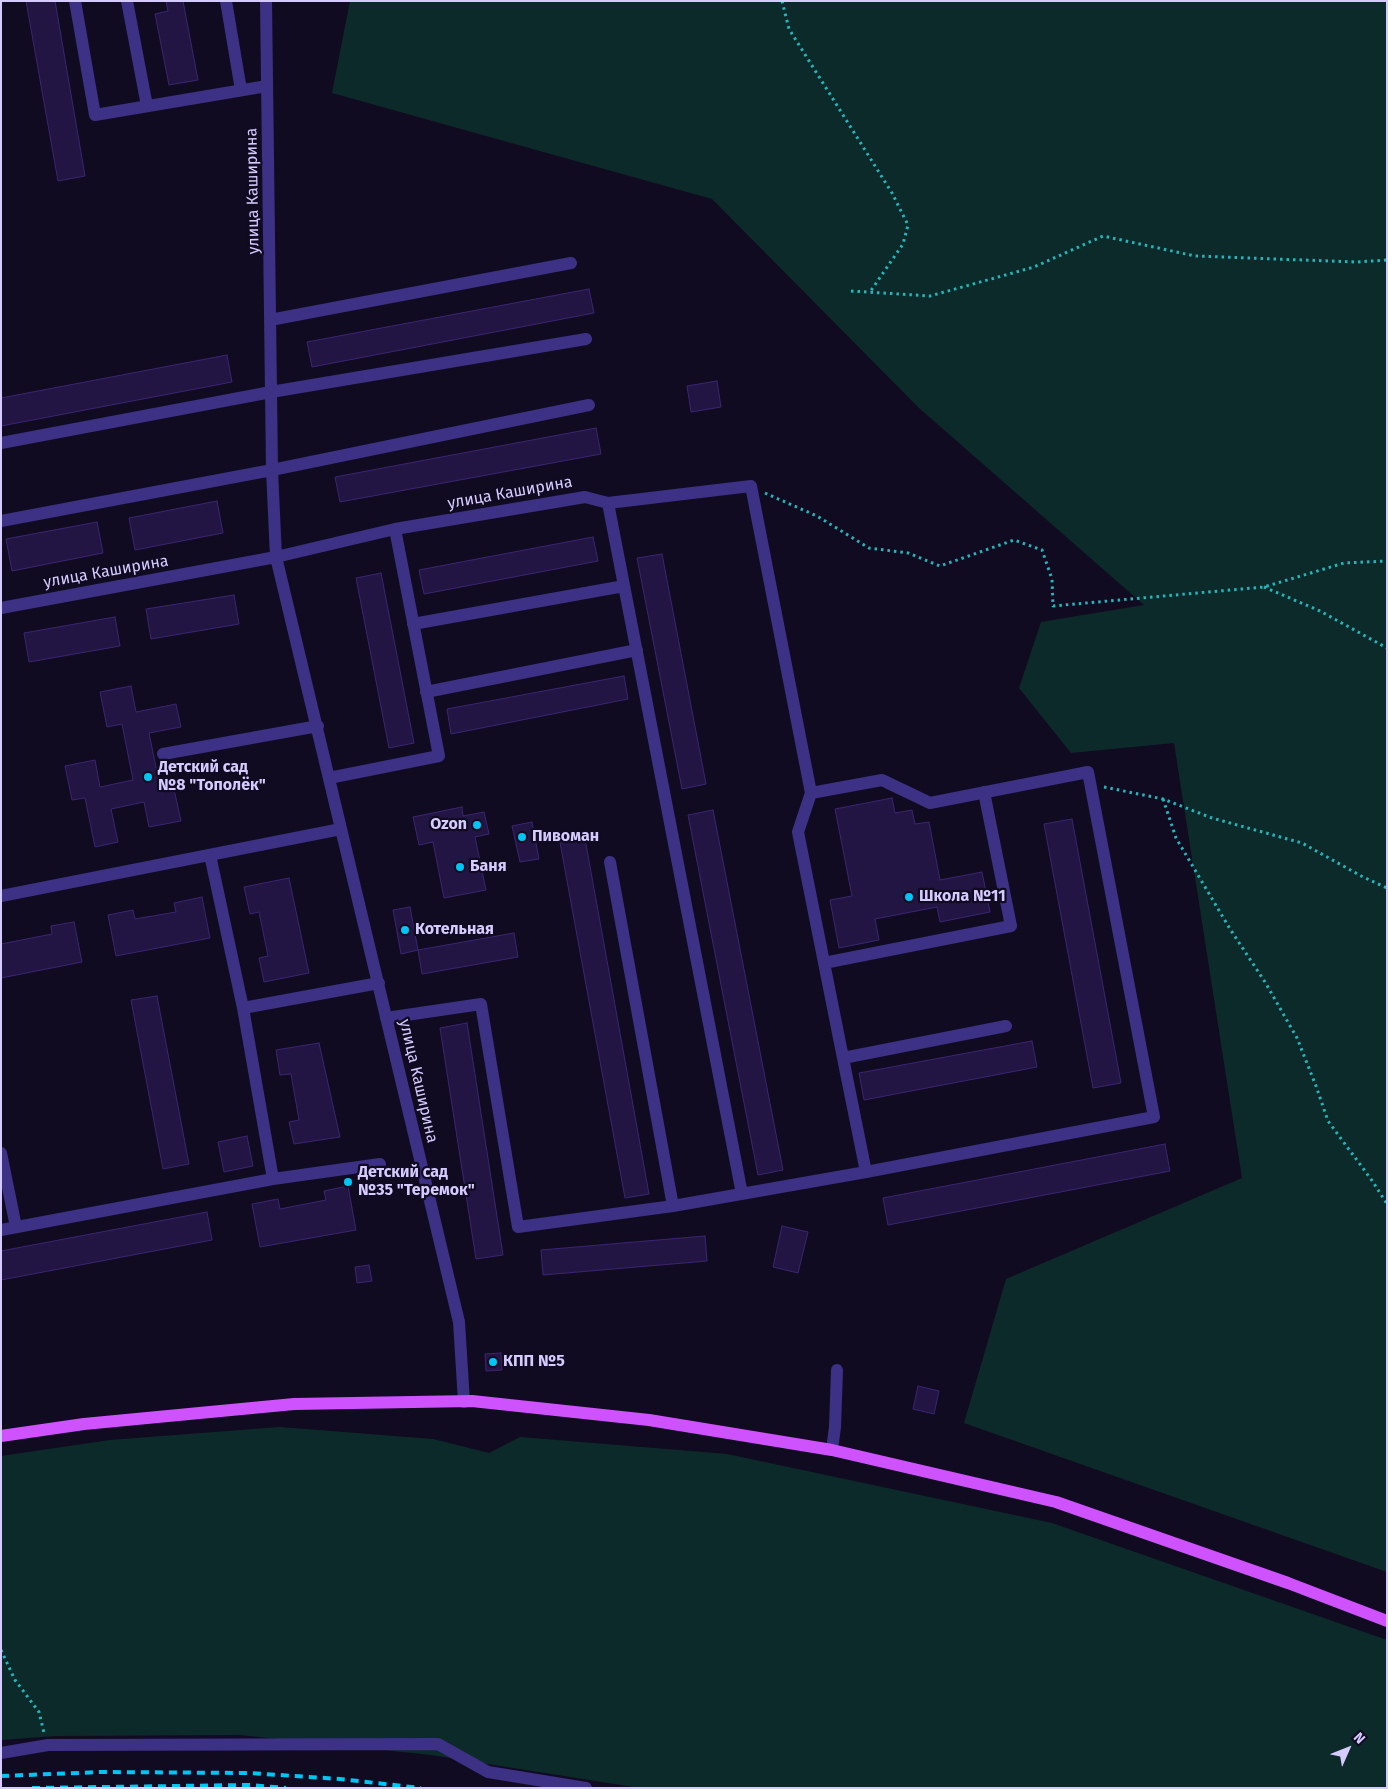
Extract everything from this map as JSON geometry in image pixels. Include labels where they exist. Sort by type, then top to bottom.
[{"type":"main road","points":[[1,1436],[84,1424],[294,1404],[464,1402],[649,1420],[832,1450],[1056,1502],[1288,1583],[1387,1621]]},
{"type":"street","points":[[75,1],[95,115],[268,86]]},
{"type":"street","points":[[127,1],[147,106]]},
{"type":"street","points":[[226,1],[241,90]]},
{"type":"street","name":"улица Каширина","points":[[266,1],[272,470],[276,557],[318,726],[459,1322],[464,1402]]},
{"type":"street","points":[[270,320],[571,263]]},
{"type":"street","points":[[1,443],[271,392],[586,339]]},
{"type":"street","points":[[1,521],[272,470],[590,405]]},
{"type":"street","points":[[751,486],[811,793],[798,832],[866,1172]]},
{"type":"street","name":"улица Каширина","points":[[1,608],[276,557],[395,529],[585,497],[608,503],[751,486]]},
{"type":"street","points":[[608,503],[742,1194]]},
{"type":"street","points":[[329,778],[439,756],[395,529]]},
{"type":"street","points":[[413,624],[624,586]]},
{"type":"street","points":[[426,692],[637,650]]},
{"type":"street","points":[[163,754],[318,726]]},
{"type":"street","points":[[386,1018],[481,1004],[518,1227],[673,1206],[866,1172],[1154,1117],[1088,772],[930,803],[882,780],[811,793]]},
{"type":"street","points":[[824,963],[1011,926],[984,792]]},
{"type":"street","points":[[1,896],[341,829]]},
{"type":"street","points":[[210,855],[278,1178]]},
{"type":"street","points":[[610,862],[673,1206]]},
{"type":"street","points":[[243,1008],[379,983]]},
{"type":"street","points":[[843,1058],[1006,1026]]},
{"type":"street","points":[[1,1154],[16,1227]]},
{"type":"street","points":[[1,1230],[278,1178],[380,1164]]},
{"type":"street","points":[[832,1450],[835,1427],[837,1370]]},
{"type":"street","points":[[1,1753],[48,1745],[438,1744],[488,1772],[586,1788]]},
{"type":"path","points":[[782,1],[789,29],[892,192],[908,225],[903,244],[870,292]]},
{"type":"path","points":[[851,291],[930,296],[1034,268],[1103,236],[1195,256],[1357,262],[1387,260]]},
{"type":"path","points":[[751,486],[817,516],[869,548],[908,553],[940,566],[1014,540],[1042,550],[1052,579],[1053,606],[1264,587],[1344,563],[1387,561]]},
{"type":"path","points":[[1264,587],[1320,611],[1387,648]]},
{"type":"path","points":[[1090,784],[1163,800],[1212,818],[1302,843],[1387,888]]},
{"type":"path","points":[[1163,800],[1176,838],[1230,929],[1265,982],[1297,1038],[1328,1121],[1387,1204]]},
{"type":"path","points":[[1,1650],[15,1680],[39,1712],[48,1745]]},
{"type":"green space","points":[[350,1],[1387,1],[1387,1572],[964,1423],[1006,1279],[1242,1178],[1174,743],[1071,753],[1019,688],[1041,622],[1144,605],[919,408],[712,199],[332,93]]},
{"type":"green space","points":[[280,1427],[433,1439],[489,1453],[520,1437],[727,1454],[1052,1523],[1387,1640],[1387,1788],[640,1788],[431,1755],[240,1735],[56,1736],[1,1740],[1,1456],[110,1440]]},
{"type":"building","points":[[26,1],[55,1],[85,176],[58,181]]},
{"type":"building","points":[[166,1],[183,1],[198,80],[169,85],[155,14],[168,11]]},
{"type":"building","points":[[589,289],[594,313],[312,367],[307,342]]},
{"type":"building","points":[[227,355],[232,382],[1,426],[1,398]]},
{"type":"building","points":[[717,381],[721,407],[691,412],[687,386]]},
{"type":"building","points":[[596,428],[601,454],[340,502],[335,477]]},
{"type":"building","points":[[217,501],[223,533],[135,550],[129,518]]},
{"type":"building","points":[[97,522],[103,553],[12,571],[6,539]]},
{"type":"building","points":[[593,537],[598,561],[424,594],[419,570]]},
{"type":"building","points":[[662,554],[706,784],[682,789],[637,558]]},
{"type":"building","points":[[381,573],[414,743],[389,748],[356,578]]},
{"type":"building","points":[[234,595],[239,624],[151,639],[146,609]]},
{"type":"building","points":[[115,617],[120,646],[29,662],[24,633]]},
{"type":"building","points":[[624,676],[628,699],[451,734],[447,709]]},
{"type":"building","points":[[131,686],[136,712],[176,704],[181,727],[149,733],[161,792],[174,789],[181,821],[149,827],[144,802],[111,809],[118,842],[95,847],[85,798],[72,800],[65,766],[95,760],[100,787],[133,780],[122,724],[107,727],[100,692]]},
{"type":"building","points":[[892,798],[895,813],[912,810],[915,824],[929,822],[940,880],[982,872],[990,912],[940,922],[937,907],[875,919],[879,940],[839,948],[830,900],[852,896],[835,809]]},
{"type":"building","name":"Баня","points":[[462,807],[463,816],[484,812],[489,834],[475,837],[486,890],[444,898],[433,842],[419,845],[413,817]]},
{"type":"building","points":[[713,810],[783,1170],[758,1175],[688,815]]},
{"type":"building","points":[[1072,819],[1121,1083],[1093,1088],[1044,824]]},
{"type":"building","points":[[532,822],[539,859],[520,862],[512,826]]},
{"type":"building","points":[[584,833],[649,1194],[625,1198],[559,837]]},
{"type":"building","points":[[289,878],[309,973],[264,982],[259,958],[268,956],[259,912],[250,914],[244,887]]},
{"type":"building","points":[[202,897],[210,938],[116,956],[108,915],[133,910],[135,919],[176,912],[174,903]]},
{"type":"building","name":"Котельная","points":[[410,907],[418,950],[401,954],[393,910]]},
{"type":"building","points":[[74,922],[82,962],[1,978],[1,944],[52,934],[51,926]]},
{"type":"building","points":[[514,933],[518,957],[422,974],[418,950]]},
{"type":"building","points":[[157,996],[189,1164],[163,1169],[131,1000]]},
{"type":"building","points":[[467,1023],[503,1255],[476,1259],[440,1028]]},
{"type":"building","points":[[1032,1041],[1037,1067],[864,1100],[859,1073]]},
{"type":"building","points":[[319,1043],[340,1137],[294,1144],[289,1122],[299,1120],[291,1074],[280,1075],[276,1050]]},
{"type":"building","points":[[247,1136],[253,1166],[224,1172],[218,1142]]},
{"type":"building","points":[[1165,1144],[1170,1171],[888,1225],[883,1198]]},
{"type":"building","points":[[348,1186],[356,1230],[260,1247],[252,1204],[278,1199],[280,1209],[326,1200],[324,1191]]},
{"type":"building","points":[[207,1212],[212,1240],[1,1280],[1,1251]]},
{"type":"building","points":[[782,1226],[808,1232],[798,1273],[773,1267]]},
{"type":"building","points":[[705,1236],[707,1261],[543,1275],[541,1250]]},
{"type":"building","points":[[369,1265],[372,1281],[357,1283],[355,1267]]},
{"type":"building","name":"КПП №5","points":[[501,1353],[502,1370],[486,1371],[485,1354]]},
{"type":"building","points":[[918,1386],[939,1391],[934,1414],[913,1409]]},
{"type":"railway","points":[[1,1776],[101,1772],[249,1773],[340,1779],[421,1788]]},
{"type":"railway","points":[[32,1788],[249,1785],[286,1788]]},
{"type":"place","name":"Детский сад №8 \"Тополёк\"","points":[[148,777]]},
{"type":"place","name":"Ozon","points":[[477,825]]},
{"type":"place","name":"Пивоман","points":[[522,837]]},
{"type":"place","name":"Баня","points":[[460,867]]},
{"type":"place","name":"Школа №11","points":[[909,897]]},
{"type":"place","name":"Котельная","points":[[405,930]]},
{"type":"place","name":"Детский сад №35 \"Теремок\"","points":[[348,1182]]},
{"type":"place","name":"КПП №5","points":[[493,1362]]}]
